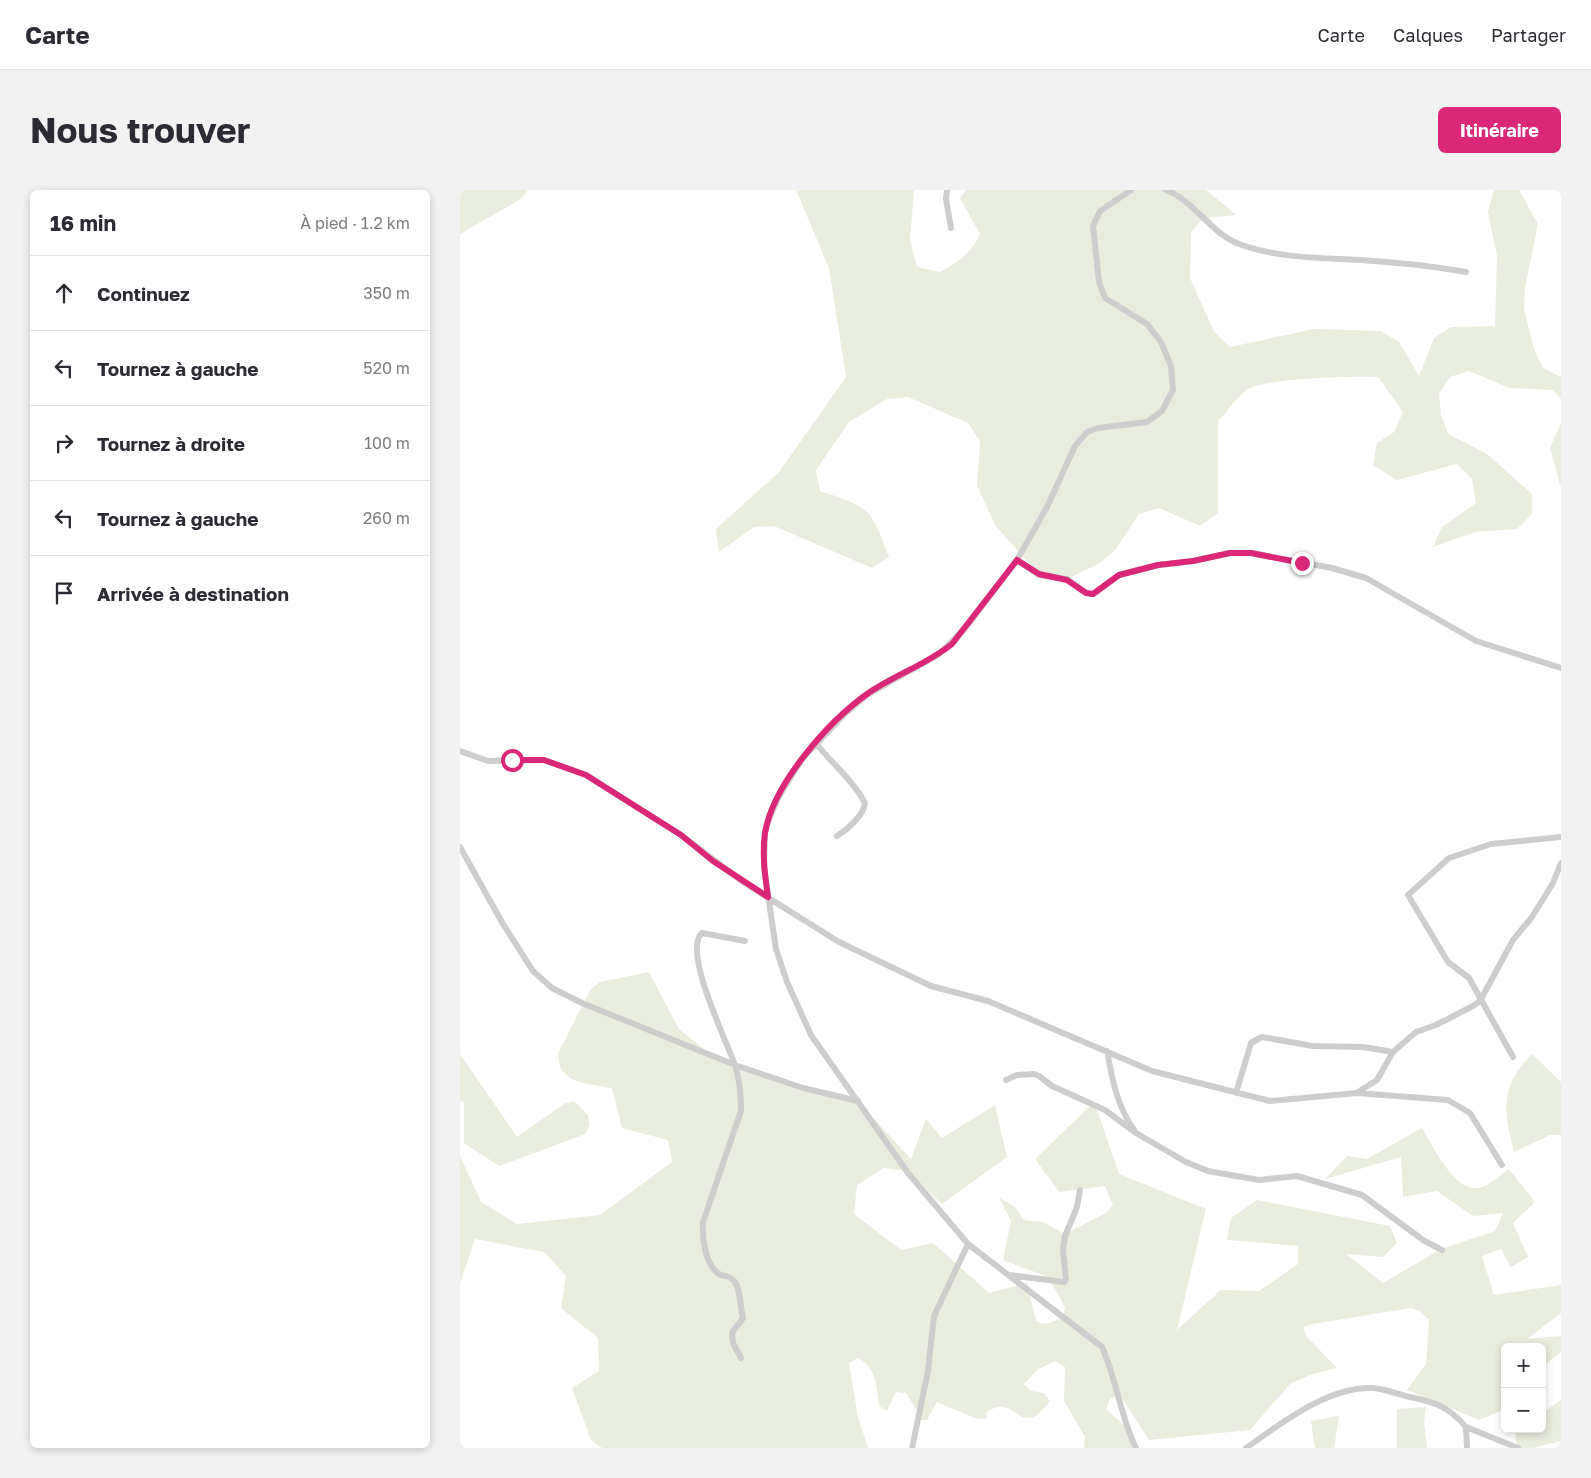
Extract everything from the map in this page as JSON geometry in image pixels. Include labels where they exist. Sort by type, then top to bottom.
[{"type":"street","points":[[947,190],[946,199],[951,228]]},
{"type":"street","points":[[1131,190],[1100,212],[1093,226],[1098,282],[1105,298],[1147,324],[1161,342],[1171,366],[1172,390],[1162,411],[1147,422],[1098,428],[1087,432],[1075,446],[1047,507],[1017,560],[952,644],[938,655],[867,694],[816,743],[790,777],[765,832],[764,867],[776,949],[787,982],[811,1035],[908,1173],[968,1244],[1102,1347],[1112,1369],[1126,1428],[1136,1448]]},
{"type":"street","points":[[1166,190],[1188,204],[1217,231],[1238,244],[1276,253],[1330,260],[1374,261],[1466,272]]},
{"type":"street","points":[[1017,560],[1039,574],[1067,580],[1086,593],[1093,594],[1119,575],[1158,565],[1193,561],[1230,553],[1251,553],[1332,568],[1366,578],[1476,641],[1561,668]]},
{"type":"street","points":[[816,743],[829,761],[849,780],[865,803],[863,811],[847,829],[837,836]]},
{"type":"street","points":[[460,752],[488,761],[544,760],[586,775],[681,835],[713,861],[839,942],[887,967],[931,986],[988,1001],[1152,1071],[1270,1101],[1357,1093],[1448,1100],[1462,1106],[1470,1113],[1502,1165]]},
{"type":"street","points":[[1513,1057],[1469,978],[1448,962],[1408,895],[1449,858],[1491,844],[1561,837]]},
{"type":"street","points":[[460,847],[493,907],[528,964],[552,988],[582,1003],[735,1065],[803,1088],[858,1101]]},
{"type":"street","points":[[1357,1093],[1382,1075],[1394,1052],[1416,1032],[1444,1021],[1473,1006],[1480,1000],[1513,940],[1532,917],[1553,883],[1561,863]]},
{"type":"street","points":[[741,1358],[733,1343],[732,1333],[743,1318],[737,1286],[734,1280],[714,1270],[702,1234],[703,1222],[741,1111],[741,1096],[735,1065],[725,1044],[700,976],[699,939],[702,933],[745,941]]},
{"type":"street","points":[[1236,1093],[1251,1043],[1262,1037],[1313,1046],[1362,1047],[1394,1052]]},
{"type":"street","points":[[1108,1051],[1118,1100],[1124,1116],[1136,1133]]},
{"type":"street","points":[[1006,1080],[1017,1075],[1034,1074],[1052,1086],[1096,1105],[1136,1133],[1186,1162],[1208,1171],[1259,1180],[1297,1176],[1362,1195],[1423,1240],[1442,1250]]},
{"type":"street","points":[[1008,1275],[1064,1282],[1066,1279],[1062,1250],[1065,1236],[1077,1207],[1080,1190]]},
{"type":"street","points":[[912,1448],[928,1371],[934,1316],[968,1244]]},
{"type":"street","points":[[1246,1448],[1288,1418],[1337,1393],[1372,1388],[1426,1400],[1447,1408],[1466,1427],[1518,1448]]},
{"type":"street","points":[[1466,1427],[1467,1448]]},
{"type":"shaded area","points":[[460,190],[528,190],[521,199],[460,234]]},
{"type":"shaded area","points":[[796,190],[914,190],[910,240],[917,267],[940,272],[963,257],[973,247],[980,234],[960,198],[966,190],[1206,190],[1236,215],[1203,218],[1191,233],[1190,278],[1214,332],[1230,347],[1314,329],[1381,331],[1399,342],[1419,376],[1434,338],[1451,327],[1495,326],[1497,256],[1488,212],[1494,190],[1519,190],[1538,224],[1525,288],[1524,309],[1534,349],[1543,368],[1561,377],[1561,399],[1553,390],[1509,388],[1469,371],[1450,377],[1439,394],[1441,415],[1448,434],[1487,454],[1532,494],[1532,514],[1517,529],[1475,532],[1433,547],[1442,527],[1476,503],[1472,479],[1457,464],[1397,480],[1373,465],[1377,443],[1394,432],[1403,412],[1378,377],[1289,380],[1256,386],[1247,390],[1218,421],[1218,513],[1200,526],[1159,508],[1139,514],[1116,549],[1100,563],[1067,579],[1039,575],[995,525],[977,485],[980,441],[968,423],[908,397],[887,399],[849,422],[816,470],[820,491],[850,501],[859,506],[872,519],[889,557],[872,568],[774,526],[754,527],[719,552],[716,529],[779,472],[846,377],[829,268]]},
{"type":"shaded area","points":[[1561,423],[1561,488],[1550,448]]},
{"type":"shaded area","points":[[649,972],[679,1029],[710,1054],[802,1086],[857,1100],[911,1159],[926,1119],[942,1138],[995,1105],[1007,1157],[942,1204],[907,1171],[884,1168],[857,1185],[854,1214],[901,1250],[933,1243],[989,1293],[1027,1283],[1036,1321],[1040,1323],[1050,1323],[1063,1317],[1065,1307],[1048,1277],[1003,1260],[1011,1221],[999,1198],[1014,1206],[1024,1220],[1043,1222],[1065,1234],[1106,1213],[1113,1205],[1105,1186],[1059,1192],[1035,1159],[1090,1106],[1095,1104],[1119,1174],[1206,1209],[1177,1330],[1221,1290],[1259,1291],[1298,1264],[1298,1246],[1227,1240],[1231,1218],[1257,1200],[1390,1226],[1397,1243],[1383,1257],[1346,1254],[1383,1283],[1441,1249],[1495,1231],[1503,1213],[1473,1216],[1437,1191],[1403,1197],[1401,1157],[1325,1179],[1347,1156],[1367,1159],[1422,1128],[1445,1166],[1461,1183],[1470,1187],[1483,1187],[1509,1169],[1535,1202],[1513,1223],[1528,1257],[1511,1267],[1501,1249],[1482,1256],[1494,1295],[1561,1285],[1561,1313],[1527,1339],[1561,1336],[1561,1352],[1546,1364],[1546,1343],[1501,1343],[1501,1411],[1479,1420],[1407,1390],[1426,1364],[1429,1320],[1421,1312],[1411,1308],[1313,1324],[1303,1327],[1307,1337],[1337,1368],[1310,1375],[1290,1384],[1250,1430],[1149,1440],[1119,1394],[1110,1399],[1106,1409],[1125,1426],[1136,1448],[1084,1448],[1085,1437],[1064,1401],[1065,1367],[1056,1361],[1038,1369],[1024,1384],[1031,1391],[1044,1393],[1050,1401],[1035,1416],[1023,1417],[1008,1408],[1002,1407],[987,1412],[986,1419],[975,1418],[937,1402],[927,1420],[916,1420],[917,1411],[906,1393],[896,1392],[887,1411],[879,1406],[872,1372],[858,1358],[849,1363],[858,1417],[868,1448],[602,1448],[591,1440],[572,1388],[599,1371],[598,1338],[561,1308],[566,1276],[544,1252],[475,1239],[460,1283],[460,1156],[481,1202],[517,1224],[600,1215],[672,1162],[668,1140],[622,1128],[612,1088],[576,1081],[568,1077],[559,1063],[558,1053],[591,989],[600,982]]},
{"type":"shaded area","points":[[460,1054],[517,1137],[564,1104],[574,1101],[588,1115],[590,1125],[585,1134],[499,1166],[464,1143],[464,1102],[460,1101]]},
{"type":"shaded area","points":[[1532,1054],[1561,1082],[1561,1135],[1550,1135],[1514,1152],[1506,1111],[1509,1088],[1514,1077]]},
{"type":"shaded area","points":[[1561,1400],[1561,1441],[1533,1448],[1521,1448],[1516,1442],[1515,1433],[1546,1433],[1546,1410]]},
{"type":"shaded area","points":[[1426,1407],[1424,1422],[1427,1448],[1397,1448],[1397,1409]]},
{"type":"shaded area","points":[[1339,1416],[1334,1448],[1315,1448],[1311,1421]]},
{"type":"route","points":[[512,760],[544,760],[586,775],[620,798],[662,822],[713,861],[768,897],[764,867],[765,832],[778,798],[802,759],[867,694],[938,655],[952,644],[1017,560],[1039,574],[1067,580],[1086,593],[1093,594],[1100,591],[1111,579],[1119,575],[1158,565],[1193,561],[1214,555],[1251,553],[1302,563]]}]
